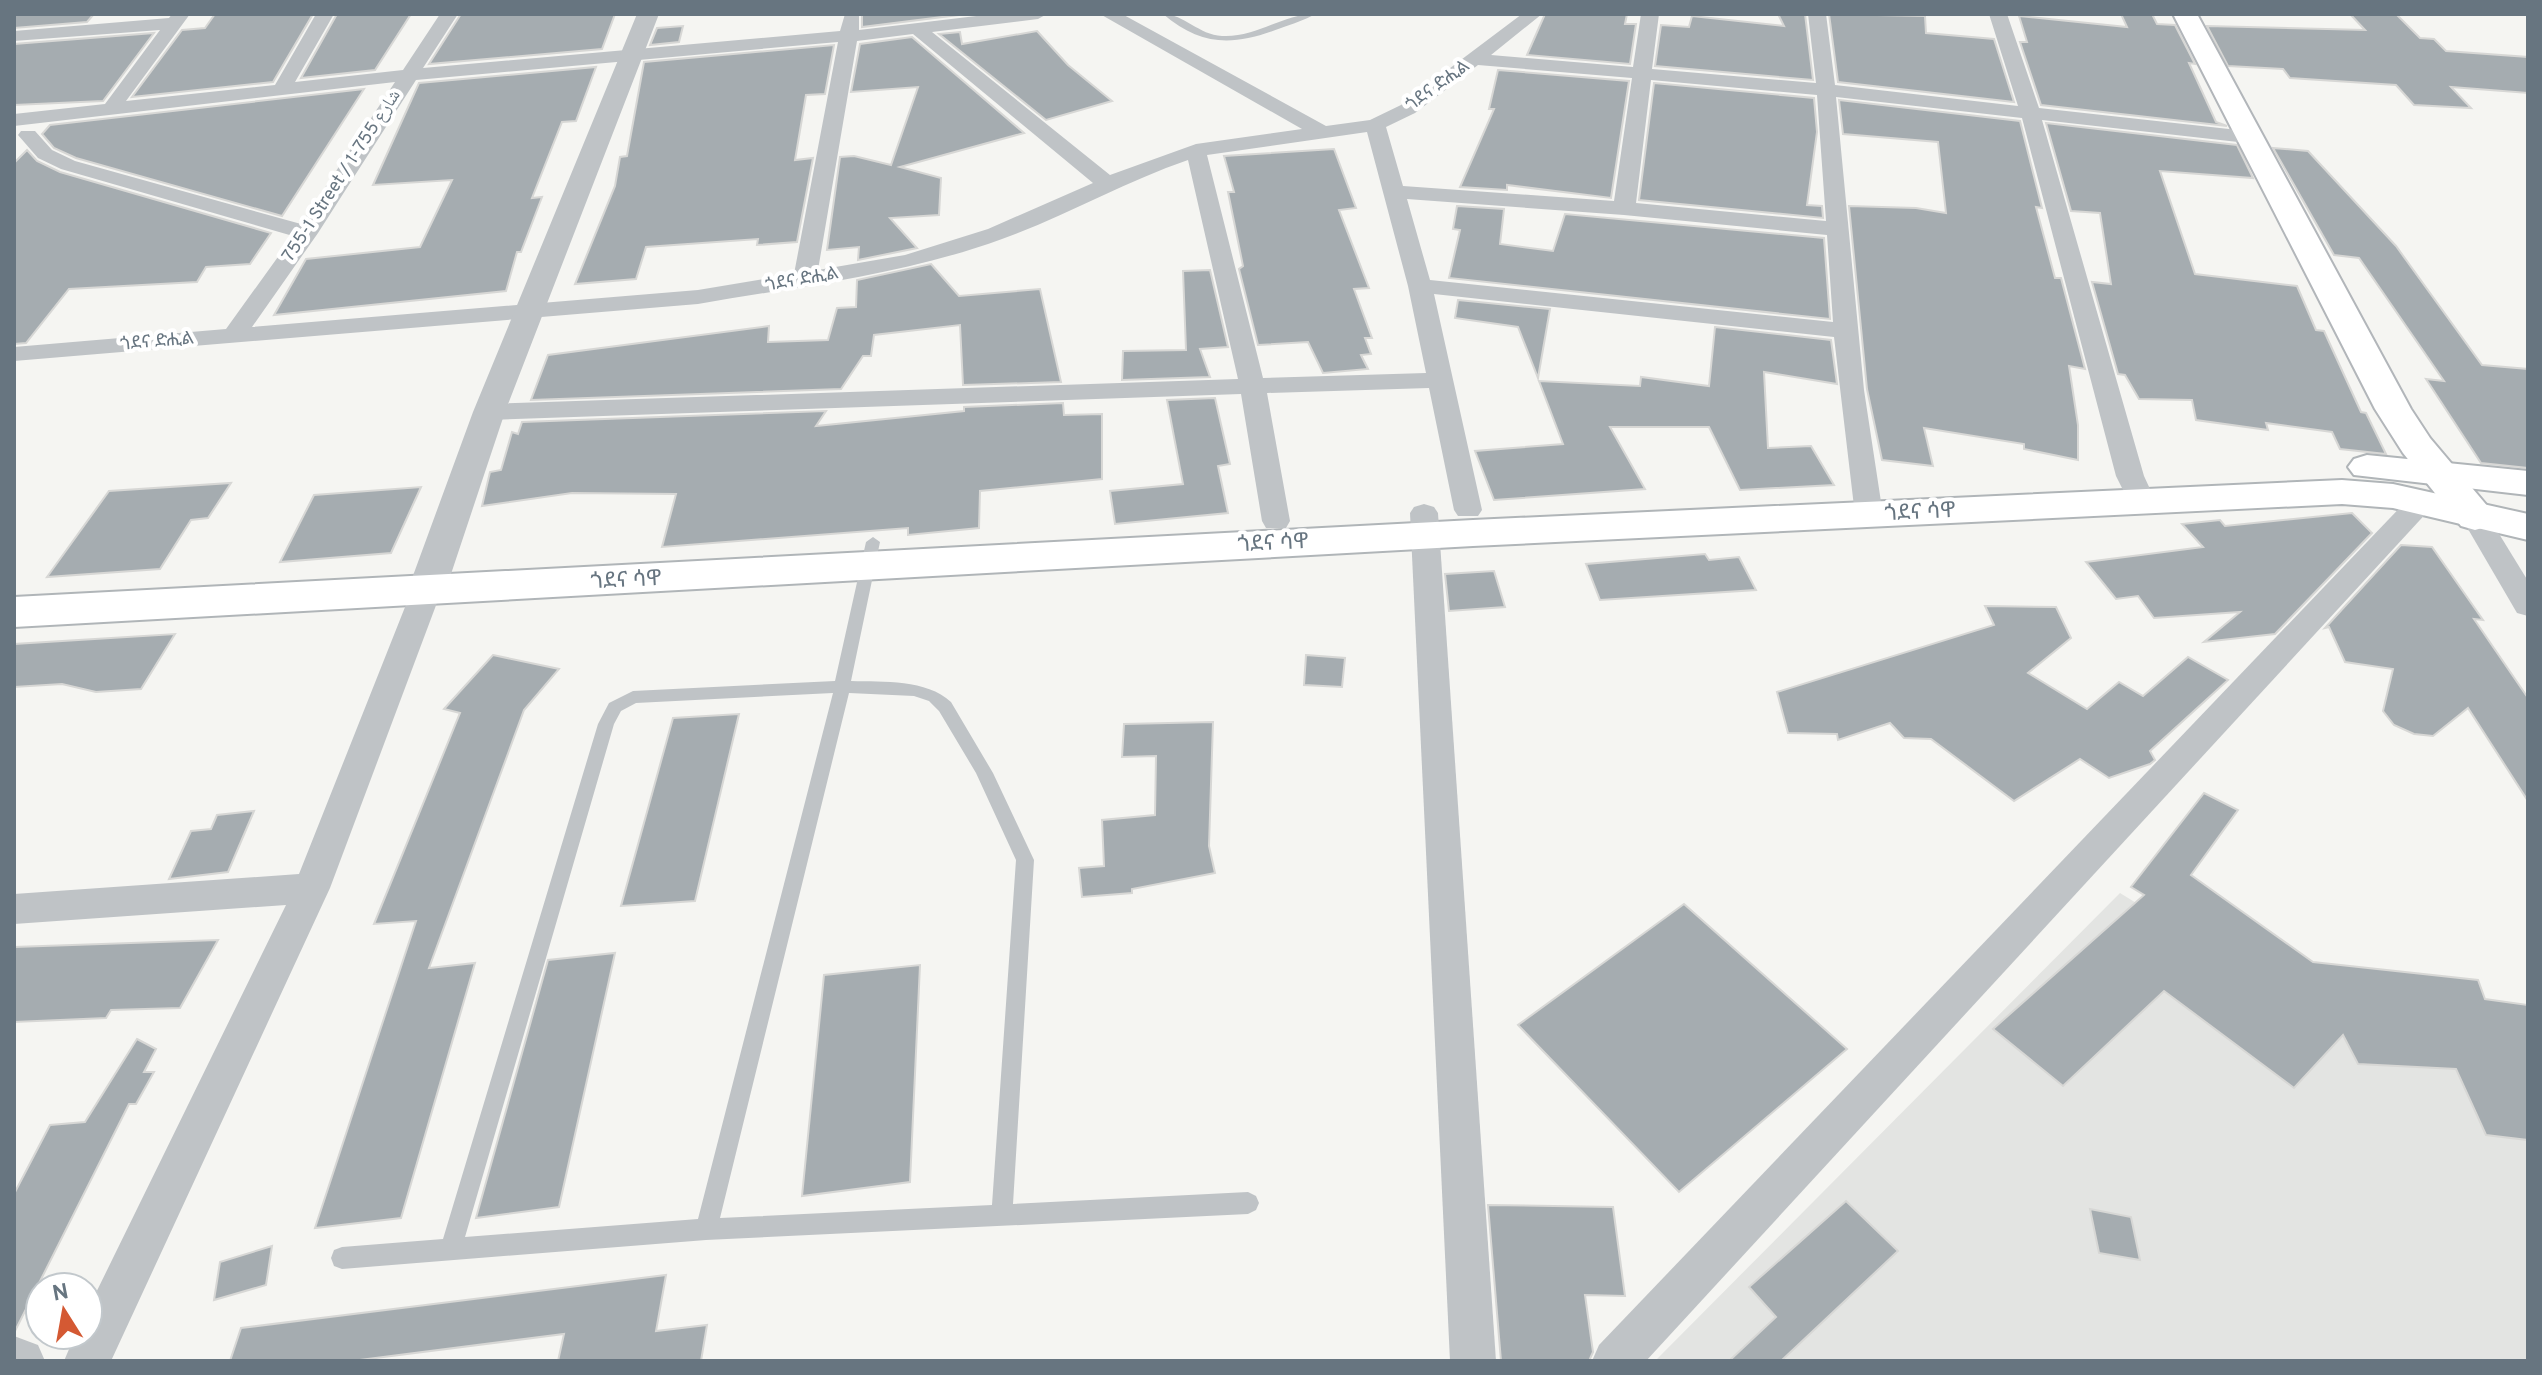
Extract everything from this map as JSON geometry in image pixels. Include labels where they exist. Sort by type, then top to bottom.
[{"type":"main road","points":[[2185,14],[2247,137],[2393,409],[2429,488]]},
{"type":"main road","name":"ጎደና ሳዋ","points":[[14,612],[431,578],[1426,524],[2136,489],[2342,492],[2393,496],[2429,488],[2528,483]]},
{"type":"main road","name":"ጎደና ሳዋ","points":[[2429,488],[2475,517],[2528,527]]},
{"type":"main road","name":"ጎደና ሳዋ","points":[[871,555],[1276,521],[1426,524],[1468,510],[1867,502]]},
{"type":"main road","name":"ጎደና ሳዋ","points":[[14,587],[431,578]]},
{"type":"street","points":[[280,92],[325,14]]},
{"type":"street","name":"755-1 Street / شارع 755-1","points":[[233,336],[307,233],[449,14]]},
{"type":"street","points":[[87,1361],[312,888],[431,578],[489,412],[648,14]]},
{"type":"street","points":[[804,281],[853,14]]},
{"type":"street","points":[[23,131],[110,110],[409,75],[850,36],[1038,14]]},
{"type":"street","points":[[1109,14],[1324,133]]},
{"type":"street","name":"ጎደና ድሒል","points":[[14,354],[698,297],[908,261],[996,234],[1196,150],[1375,125],[1408,109],[1533,14]]},
{"type":"street","points":[[1624,208],[1650,14]]},
{"type":"street","points":[[1817,14],[1827,90],[1844,331],[1867,502]]},
{"type":"street","points":[[1998,14],[2030,111],[2136,489]]},
{"type":"street","points":[[110,110],[178,18]]},
{"type":"street","points":[[14,36],[178,18]]},
{"type":"street","points":[[918,29],[1109,185]]},
{"type":"street","points":[[1475,59],[1827,90],[2247,137]]},
{"type":"street","points":[[1375,125],[1420,286],[1468,510]]},
{"type":"street","points":[[23,131],[45,154],[68,165],[307,233]]},
{"type":"street","points":[[1196,150],[1253,389],[1276,521]]},
{"type":"street","points":[[1396,192],[1624,208],[1836,229]]},
{"type":"street","points":[[1420,286],[1844,331]]},
{"type":"street","points":[[489,412],[1253,389],[1440,380]]},
{"type":"street","points":[[1615,1361],[2429,488]]},
{"type":"street","points":[[2475,517],[2528,606]]},
{"type":"street","points":[[1426,524],[1473,1361]]},
{"type":"street","points":[[14,909],[312,888]]},
{"type":"street","points":[[14,1359],[22,1361]]},
{"type":"lane","points":[[1167,14],[1206,36],[1221,38],[1241,37],[1311,14]]},
{"type":"lane","points":[[706,1229],[842,687],[871,555]]},
{"type":"lane","points":[[451,1249],[606,724],[615,707],[633,697],[842,687],[912,688],[937,697],[1012,821],[1025,860],[1002,1215]]},
{"type":"lane","points":[[342,1258],[706,1229],[1248,1203]]},
{"type":"shaded area","points":[[2120,893],[2349,1034],[2528,1062],[2528,1361],[1655,1361]]},
{"type":"building","points":[[14,14],[94,14],[87,22],[14,28]]},
{"type":"building","points":[[215,14],[313,14],[273,82],[132,97],[182,30],[205,28]]},
{"type":"building","points":[[337,14],[411,14],[375,70],[301,78]]},
{"type":"building","points":[[461,14],[615,14],[602,49],[429,64]]},
{"type":"building","points":[[862,14],[958,14],[958,15],[862,27]]},
{"type":"building","points":[[1545,14],[1627,14],[1625,24],[1636,24],[1630,64],[1527,55]]},
{"type":"building","points":[[1778,14],[1805,14],[1813,80],[1655,66],[1661,25],[1689,27],[1692,16],[1784,26]]},
{"type":"building","points":[[1829,14],[1925,16],[1926,33],[1994,39],[2014,102],[1838,82]]},
{"type":"building","points":[[2121,14],[2152,14],[2157,24],[2175,25],[2195,64],[2189,63],[2216,122],[2227,126],[2041,105],[2020,42],[2027,42],[2019,16],[2127,27]]},
{"type":"building","points":[[2350,14],[2396,14],[2420,38],[2434,39],[2446,51],[2528,57],[2528,93],[2451,87],[2471,108],[2414,105],[2396,85],[2290,78],[2283,69],[2228,66],[2207,26],[2365,30]]},
{"type":"building","points":[[683,26],[679,42],[650,45],[657,28]]},
{"type":"building","points":[[1037,31],[1068,65],[1112,101],[1046,120],[939,34],[960,32],[962,44]]},
{"type":"building","points":[[154,33],[103,101],[14,105],[14,44]]},
{"type":"building","points":[[912,37],[1024,133],[900,167],[941,178],[939,215],[890,218],[917,248],[858,260],[859,247],[827,250],[840,157],[854,156],[891,165],[918,87],[851,92],[860,44]]},
{"type":"building","points":[[834,45],[825,94],[806,95],[795,160],[813,158],[797,242],[757,245],[758,239],[646,247],[636,279],[575,284],[615,186],[620,157],[627,156],[644,62]]},
{"type":"building","points":[[596,67],[576,121],[562,122],[532,198],[542,197],[521,252],[517,252],[506,291],[274,315],[306,259],[420,247],[452,180],[373,185],[419,83]]},
{"type":"building","points":[[1498,70],[1629,81],[1611,198],[1507,185],[1507,190],[1460,187],[1494,109],[1489,109]]},
{"type":"building","points":[[1654,83],[1814,98],[1817,132],[1807,205],[1822,206],[1823,218],[1639,200]]},
{"type":"building","points":[[364,89],[282,216],[76,158],[54,148],[42,134],[50,125]]},
{"type":"building","points":[[1839,100],[2020,121],[2042,208],[2036,207],[2055,278],[2061,278],[2085,369],[2069,366],[2078,425],[2078,460],[2024,449],[2024,444],[1924,428],[1933,466],[1882,460],[1867,389],[1849,206],[1916,208],[1946,213],[1938,142],[1843,134]]},
{"type":"building","points":[[2046,123],[2237,145],[2253,178],[2160,171],[2195,274],[2297,286],[2316,330],[2324,331],[2361,412],[2366,413],[2386,454],[2340,449],[2332,432],[2266,423],[2268,430],[2196,420],[2192,400],[2139,399],[2125,375],[2118,374],[2092,282],[2111,284],[2100,213],[2071,211]]},
{"type":"building","points":[[2273,148],[2308,151],[2396,246],[2482,365],[2528,369],[2528,468],[2481,463],[2426,379],[2444,381],[2359,258],[2334,255]]},
{"type":"building","points":[[1334,149],[1356,208],[1339,210],[1369,288],[1354,289],[1372,338],[1365,338],[1371,354],[1361,355],[1368,369],[1323,373],[1308,342],[1258,345],[1239,269],[1243,266],[1228,192],[1234,192],[1224,156]]},
{"type":"building","points":[[27,150],[37,161],[60,172],[271,233],[250,264],[206,267],[197,282],[69,289],[26,343],[14,344],[14,163]]},
{"type":"building","points":[[1457,206],[1504,209],[1500,244],[1553,251],[1565,214],[1824,238],[1830,319],[1449,278],[1460,230],[1453,229]]},
{"type":"building","points":[[931,264],[959,296],[1040,289],[1061,382],[963,385],[960,325],[874,335],[871,356],[863,356],[841,389],[531,400],[548,355],[769,326],[768,342],[828,340],[837,308],[856,307],[857,280]]},
{"type":"building","points":[[1210,270],[1228,347],[1200,349],[1210,377],[1122,380],[1123,351],[1186,350],[1183,271]]},
{"type":"building","points":[[1458,300],[1550,309],[1538,378],[1518,327],[1455,318]]},
{"type":"building","points":[[1715,327],[1831,340],[1837,384],[1764,372],[1768,448],[1811,446],[1834,485],[1740,490],[1709,427],[1610,427],[1645,489],[1494,500],[1475,451],[1563,444],[1539,381],[1640,386],[1641,377],[1709,386]]},
{"type":"building","points":[[1215,398],[1230,464],[1218,466],[1228,513],[1115,524],[1110,491],[1183,484],[1167,400]]},
{"type":"building","points":[[1063,403],[1064,415],[1102,414],[1102,479],[980,491],[979,528],[908,535],[908,528],[662,547],[676,494],[572,493],[482,506],[490,472],[501,470],[512,432],[518,434],[522,422],[826,411],[816,426],[964,411],[964,407]]},
{"type":"building","points":[[231,483],[208,518],[191,520],[160,569],[47,577],[109,491]]},
{"type":"building","points":[[421,487],[391,553],[280,562],[314,495]]},
{"type":"building","points":[[2352,513],[2372,533],[2275,634],[2204,642],[2240,612],[2154,618],[2138,596],[2116,599],[2086,562],[2203,547],[2182,524],[2220,520],[2225,526]]},
{"type":"building","points":[[2401,545],[2432,547],[2483,620],[2474,619],[2528,698],[2528,801],[2468,708],[2433,736],[2414,734],[2394,725],[2383,711],[2393,669],[2345,662],[2329,627],[2325,628]]},
{"type":"building","points":[[1705,554],[1709,560],[1739,557],[1756,590],[1600,600],[1586,564]]},
{"type":"building","points":[[1494,571],[1505,607],[1449,611],[1445,574]]},
{"type":"building","points":[[1985,606],[2056,607],[2071,638],[2028,673],[2087,709],[2119,682],[2143,696],[2188,657],[2228,680],[2150,751],[2155,760],[2150,764],[2109,778],[2080,759],[2014,801],[1931,739],[1904,738],[1890,723],[1838,740],[1837,734],[1788,733],[1777,692],[1994,625]]},
{"type":"building","points":[[175,634],[141,689],[96,692],[62,684],[14,687],[14,644]]},
{"type":"building","points":[[493,655],[559,669],[524,710],[429,968],[475,963],[401,1218],[315,1228],[416,921],[374,924],[460,713],[444,709]]},
{"type":"building","points":[[1306,655],[1345,658],[1342,687],[1304,685]]},
{"type":"building","points":[[739,714],[695,901],[621,906],[673,718]]},
{"type":"building","points":[[1213,722],[1209,846],[1215,873],[1132,889],[1132,893],[1082,897],[1079,868],[1104,866],[1102,820],[1155,815],[1156,756],[1122,757],[1124,724]]},
{"type":"building","points":[[2204,793],[2238,810],[2191,875],[2313,962],[2478,980],[2485,999],[2528,1005],[2528,1140],[2486,1135],[2456,1069],[2358,1064],[2343,1035],[2294,1088],[2164,991],[2063,1086],[1993,1029],[2144,895],[2131,887]]},
{"type":"building","points":[[254,811],[228,872],[169,879],[191,831],[211,829],[217,815]]},
{"type":"building","points":[[1684,904],[1847,1049],[1679,1192],[1518,1025]]},
{"type":"building","points":[[218,940],[180,1008],[111,1010],[106,1018],[14,1022],[14,947]]},
{"type":"building","points":[[615,953],[559,1207],[476,1218],[548,960]]},
{"type":"building","points":[[920,965],[910,1182],[802,1196],[824,975]]},
{"type":"building","points":[[137,1039],[156,1049],[144,1072],[154,1072],[136,1104],[129,1104],[45,1271],[24,1271],[24,1313],[14,1333],[14,1194],[50,1125],[85,1122]]},
{"type":"building","points":[[1846,1201],[1898,1251],[1781,1361],[1729,1361],[1776,1317],[1749,1287]]},
{"type":"building","points":[[1488,1205],[1613,1207],[1625,1296],[1585,1295],[1593,1352],[1589,1361],[1501,1361]]},
{"type":"building","points":[[2090,1209],[2131,1217],[2140,1260],[2099,1253]]},
{"type":"building","points":[[272,1246],[266,1285],[214,1300],[220,1262]]},
{"type":"building","points":[[666,1275],[656,1331],[707,1325],[701,1361],[558,1361],[564,1334],[352,1361],[230,1361],[241,1328]]}]
